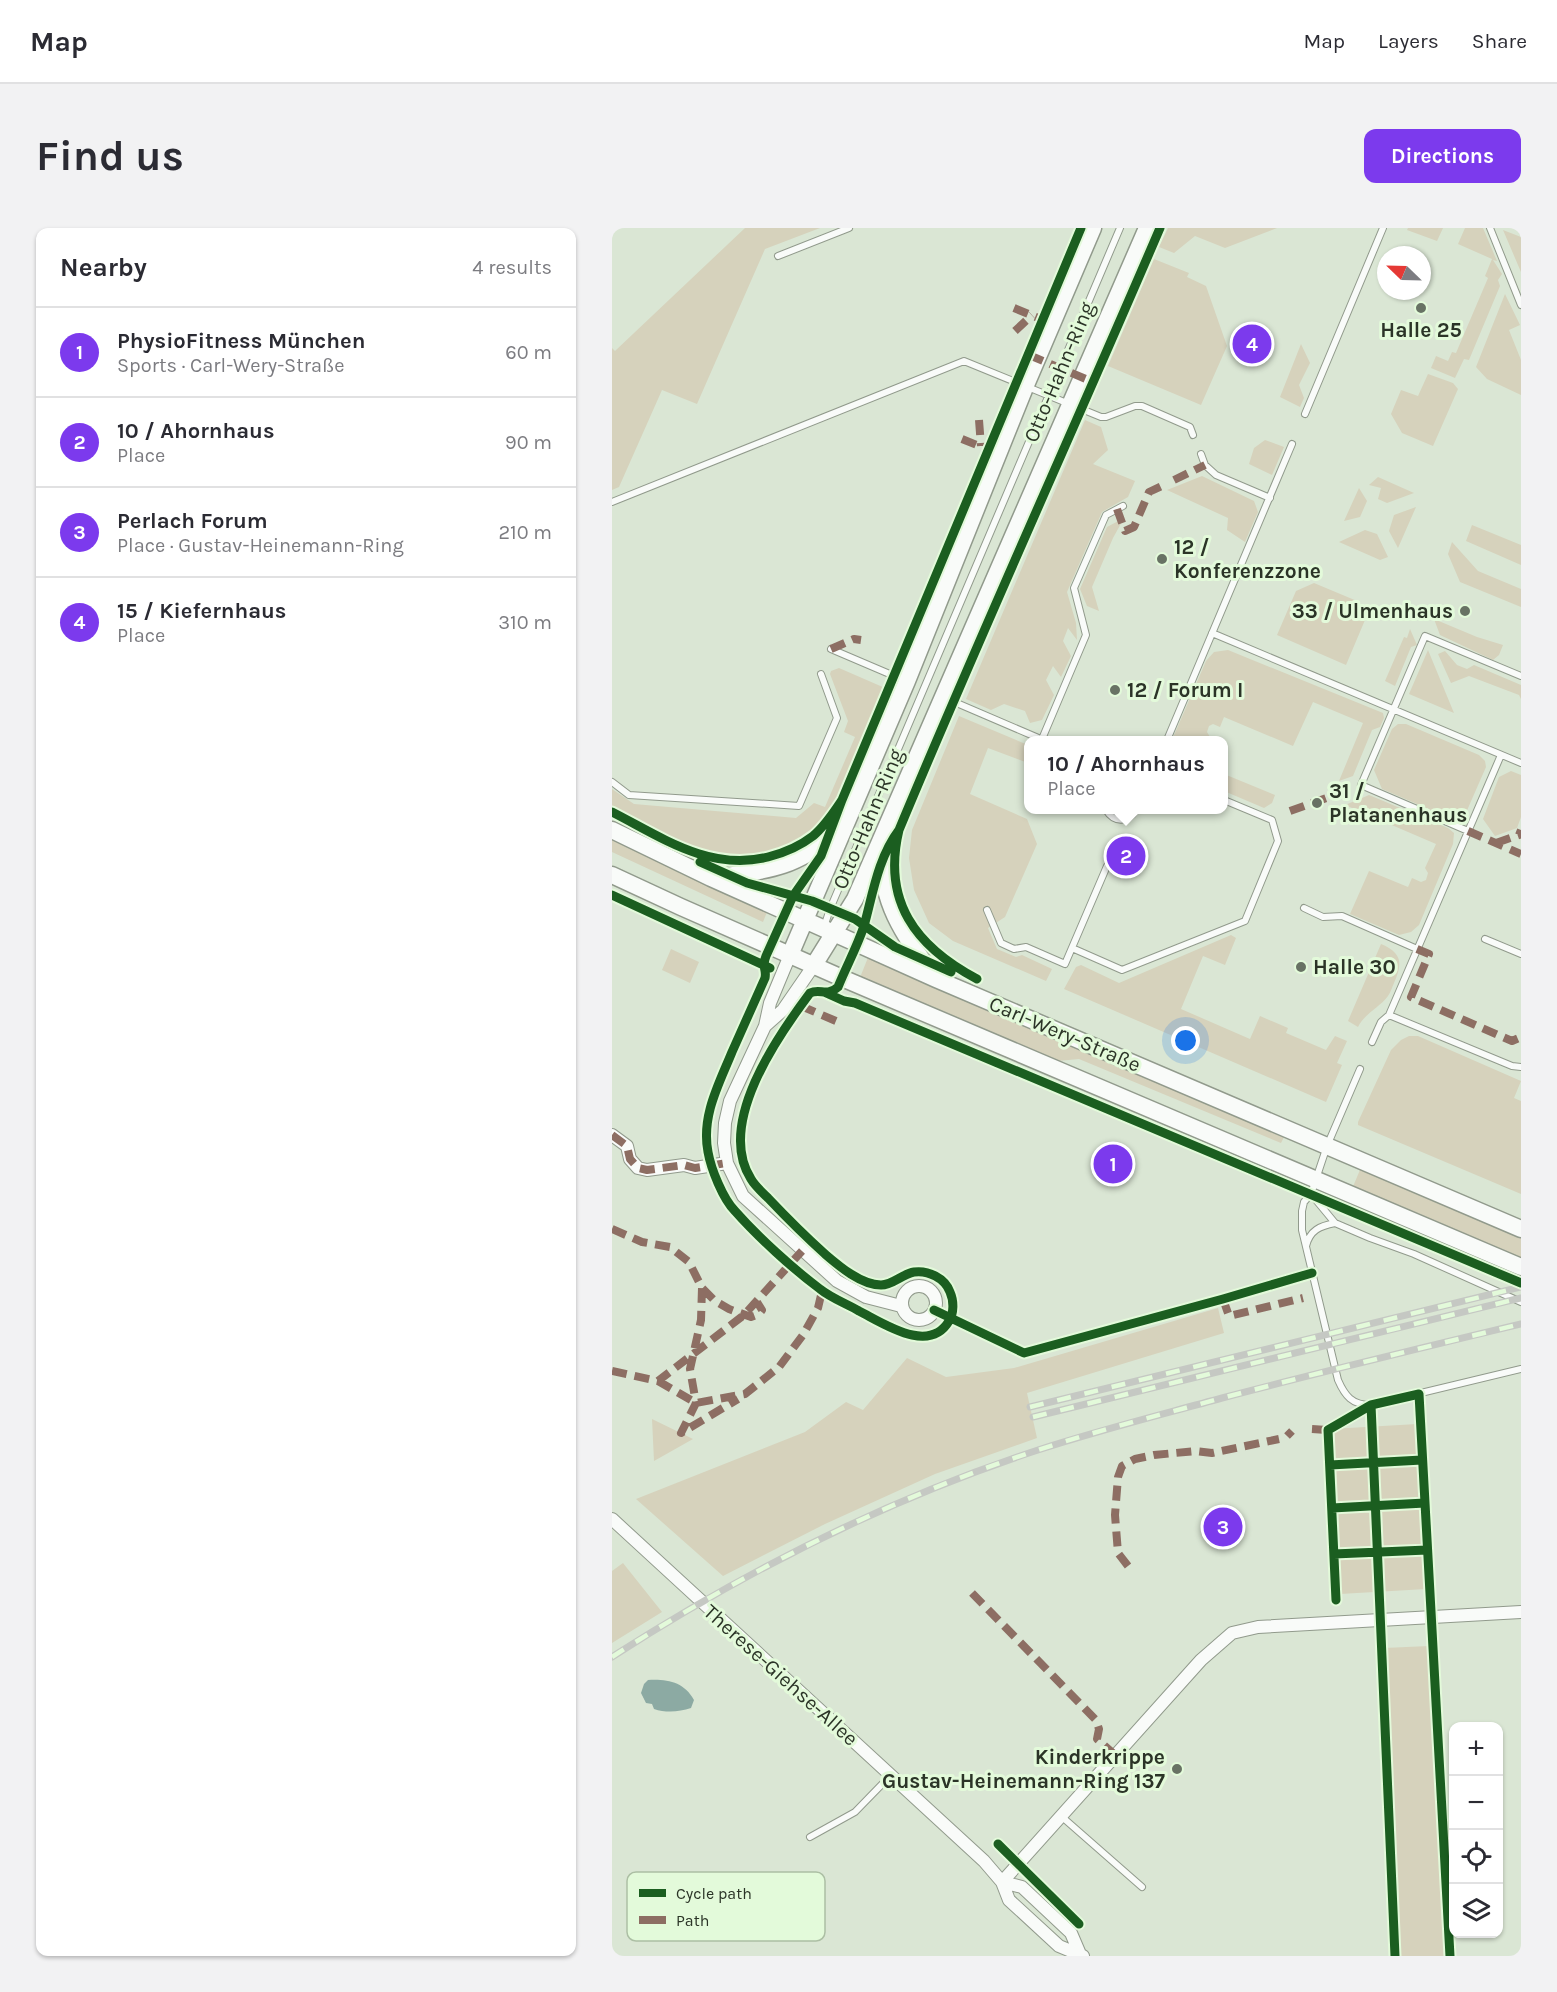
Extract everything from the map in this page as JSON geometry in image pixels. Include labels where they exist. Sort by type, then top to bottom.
[{"type":"main road","name":"Otto-Hahn-Ring","points":[[790,955],[907,681],[1026,385],[1093,228]]},
{"type":"main road","name":"Otto-Hahn-Ring","points":[[814,965],[830,931],[855,899],[1147,228]]},
{"type":"main road","name":"Carl-Wery-Straße","points":[[612,830],[711,878],[936,979],[1521,1229]]},
{"type":"main road","points":[[711,878],[758,871],[785,864],[810,852],[842,831]]},
{"type":"main road","points":[[883,834],[881,866],[888,900],[907,939],[936,979]]},
{"type":"main road","name":"Carl-Wery-Straße","points":[[612,874],[1313,1187],[1521,1267]]},
{"type":"street","points":[[790,955],[770,1003],[765,1026],[730,1101],[726,1115],[724,1143],[728,1163],[743,1196],[837,1281],[866,1297],[901,1306]]},
{"type":"street","points":[[765,1026],[783,1010],[814,965]]},
{"type":"street","points":[[612,1134],[627,1146],[630,1159],[638,1168],[647,1170],[684,1165],[694,1168],[728,1163]]},
{"type":"street","name":"Therese-Giehse-Allee","points":[[612,1519],[984,1861],[1002,1882],[1009,1900],[1059,1946],[1081,1955]]},
{"type":"street","points":[[1002,1882],[1190,1671],[1232,1633],[1258,1627],[1521,1612]]},
{"type":"street","name":"Therese-Giehse-Allee","points":[[1002,1882],[1022,1887],[1071,1933],[1081,1955]]},
{"type":"lane","points":[[778,256],[849,228]]},
{"type":"lane","name":"Otto-Hahn-Ring","points":[[830,931],[830,909],[1120,228]]},
{"type":"lane","points":[[1305,414],[1383,228]]},
{"type":"lane","points":[[1490,228],[1521,305]]},
{"type":"lane","points":[[612,502],[964,361],[1106,417],[1135,406],[1142,406],[1190,427],[1193,435]]},
{"type":"lane","points":[[1169,736],[1292,444]]},
{"type":"lane","points":[[1201,454],[1208,469],[1216,475],[1270,498]]},
{"type":"lane","points":[[1045,736],[1086,635],[1074,588],[1106,515],[1123,506]]},
{"type":"lane","points":[[1212,633],[1521,763]]},
{"type":"lane","points":[[1468,831],[1361,785],[1425,636],[1521,676]]},
{"type":"lane","points":[[831,649],[907,681]]},
{"type":"lane","points":[[612,782],[629,795],[799,806],[837,718],[820,674]]},
{"type":"lane","points":[[942,697],[1034,736]]},
{"type":"lane","points":[[1372,1042],[1381,1022],[1389,1015],[1501,755]]},
{"type":"lane","points":[[1071,948],[1122,970],[1245,921],[1278,841],[1272,820],[1228,802]]},
{"type":"lane","points":[[1109,814],[1122,820],[1133,814]]},
{"type":"lane","points":[[987,910],[1002,943],[1014,949],[1026,947],[1065,964],[1107,866]]},
{"type":"lane","points":[[1304,908],[1323,917],[1342,916],[1417,949]]},
{"type":"lane","points":[[1485,939],[1521,954]]},
{"type":"lane","points":[[1389,1015],[1512,1066],[1521,1067]]},
{"type":"lane","points":[[1360,1069],[1302,1211],[1305,1246],[1338,1380],[1343,1391],[1354,1403],[1371,1405],[1521,1369]]},
{"type":"lane","points":[[1313,1187],[1335,1223]]},
{"type":"lane","points":[[1305,1246],[1316,1229],[1335,1223],[1414,1254],[1521,1302]]},
{"type":"lane","points":[[810,1837],[855,1812],[891,1775]]},
{"type":"lane","points":[[1061,1816],[1142,1887]]},
{"type":"shaded area","points":[[745,228],[820,228],[765,249],[697,404],[662,390],[619,487],[612,490],[612,348],[615,351]]},
{"type":"shaded area","points":[[1168,228],[1277,228],[1225,248],[1195,236],[1174,253],[1159,247]]},
{"type":"shaded area","points":[[1408,228],[1443,228],[1437,241],[1407,230]]},
{"type":"shaded area","points":[[1465,228],[1483,228],[1497,261],[1493,260],[1502,274],[1498,280],[1500,286],[1469,360],[1464,359],[1455,378],[1431,368],[1436,356],[1448,361],[1452,352],[1456,353],[1488,278],[1485,276],[1492,259],[1458,244]]},
{"type":"shaded area","points":[[1503,230],[1521,237],[1521,272]]},
{"type":"shaded area","points":[[1154,259],[1189,273],[1187,277],[1206,286],[1227,346],[1201,405],[1108,366]]},
{"type":"shaded area","points":[[1505,294],[1520,325],[1509,330],[1521,360],[1521,395],[1487,379],[1476,367]]},
{"type":"shaded area","points":[[1301,344],[1310,363],[1299,385],[1304,398],[1300,407],[1280,397]]},
{"type":"shaded area","points":[[1428,374],[1453,383],[1458,389],[1433,446],[1402,433],[1391,414],[1401,390],[1418,396]]},
{"type":"shaded area","points":[[1085,420],[1101,427],[1108,450],[1093,464],[1135,481],[1128,497],[1102,512],[1067,592],[1076,623],[1077,640],[1068,628],[1063,641],[1071,656],[1061,677],[1053,666],[1046,680],[1054,695],[1042,720],[1030,723],[1025,711],[1004,704],[991,710],[966,699]]},
{"type":"shaded area","points":[[1265,440],[1284,447],[1272,475],[1249,464],[1254,448]]},
{"type":"shaded area","points":[[1202,476],[1254,501],[1258,512],[1245,542],[1227,530],[1228,518],[1167,490]]},
{"type":"shaded area","points":[[1378,477],[1414,493],[1387,503],[1378,499],[1381,488],[1369,485]]},
{"type":"shaded area","points":[[1359,488],[1367,501],[1360,517],[1344,521]]},
{"type":"shaded area","points":[[1416,507],[1398,548],[1389,531],[1394,515]]},
{"type":"shaded area","points":[[1124,518],[1092,587],[1099,611],[1087,606],[1080,589],[1107,527]]},
{"type":"shaded area","points":[[1472,525],[1521,545],[1521,565],[1466,541]]},
{"type":"shaded area","points":[[1365,530],[1377,534],[1388,557],[1380,560],[1339,542]]},
{"type":"shaded area","points":[[1452,542],[1478,571],[1521,589],[1521,607],[1460,582],[1448,554]]},
{"type":"shaded area","points":[[1314,583],[1357,601],[1365,620],[1346,665],[1277,635],[1296,591]]},
{"type":"shaded area","points":[[1434,619],[1503,645],[1499,655],[1493,660],[1440,635]]},
{"type":"shaded area","points":[[1410,629],[1417,645],[1411,647],[1395,686],[1385,681],[1404,637],[1407,638]]},
{"type":"shaded area","points":[[1228,650],[1383,713],[1384,718],[1380,727],[1372,730],[1353,776],[1339,781],[1363,723],[1313,702],[1293,746],[1224,717],[1220,727],[1213,724],[1209,726],[1207,732],[1209,736],[1174,736],[1206,661],[1214,652]]},
{"type":"shaded area","points":[[1428,650],[1454,713],[1409,694]]},
{"type":"shaded area","points":[[1445,651],[1457,665],[1467,669],[1474,665],[1521,685],[1521,699],[1519,695],[1469,676],[1451,683],[1438,654]]},
{"type":"shaded area","points":[[839,668],[885,688],[837,802],[811,832],[796,842],[762,854],[725,856],[706,854],[612,808],[612,789],[634,804],[796,818],[814,803],[825,807],[855,737],[844,732],[848,721],[830,674],[831,671]]},
{"type":"shaded area","points":[[959,716],[1024,743],[1024,762],[988,748],[970,794],[1027,819],[1037,844],[1005,917],[988,928],[997,949],[1016,957],[1022,955],[1052,969],[1046,981],[953,941],[929,923],[914,890],[909,858],[912,830]]},
{"type":"shaded area","points":[[1398,724],[1406,724],[1479,755],[1485,761],[1486,767],[1465,815],[1460,819],[1452,819],[1382,789],[1374,770],[1392,729]]},
{"type":"shaded area","points":[[1511,771],[1521,775],[1521,817],[1517,828],[1495,836],[1483,819],[1499,777]]},
{"type":"shaded area","points":[[1228,776],[1275,795],[1272,803],[1264,808],[1228,793]]},
{"type":"shaded area","points":[[1369,795],[1448,828],[1454,833],[1453,844],[1419,925],[1411,932],[1399,935],[1350,914],[1369,871],[1408,887],[1412,878],[1421,882],[1426,880],[1428,873],[1425,868],[1436,844],[1345,805]]},
{"type":"shaded area","points":[[612,838],[767,912],[763,922],[612,852]]},
{"type":"shaded area","points":[[1231,935],[1236,938],[1225,965],[1203,956],[1181,1009],[1250,1039],[1260,1016],[1288,1028],[1286,1033],[1326,1050],[1335,1036],[1347,1041],[1337,1063],[1342,1065],[1326,1102],[1064,989],[1076,967],[1081,965],[1119,983]]},
{"type":"shaded area","points":[[1381,944],[1397,955],[1399,970],[1388,996],[1364,1018],[1358,1027],[1348,1021]]},
{"type":"shaded area","points":[[671,949],[699,962],[690,983],[662,970]]},
{"type":"shaded area","points":[[869,955],[1286,1133],[1281,1143],[1079,1059],[1058,1061],[859,980]]},
{"type":"shaded area","points":[[1409,1036],[1418,1036],[1521,1081],[1514,1098],[1521,1101],[1521,1194],[1358,1125],[1391,1050]]},
{"type":"shaded area","points":[[1362,1165],[1521,1233],[1521,1261],[1352,1189]]},
{"type":"shaded area","points":[[1218,1308],[1224,1333],[1027,1393],[1037,1438],[935,1474],[825,1524],[723,1576],[636,1499],[805,1432],[846,1402],[863,1410],[907,1358],[946,1377],[1014,1368]]},
{"type":"shaded area","points":[[652,1419],[693,1439],[654,1461]]},
{"type":"shaded area","points":[[1417,1424],[1426,1589],[1340,1594],[1331,1429]]},
{"type":"shaded area","points":[[623,1563],[662,1612],[612,1643],[612,1571]]},
{"type":"shaded area","points":[[1429,1646],[1446,1956],[1401,1956],[1384,1648]]},
{"type":"water","points":[[648,1680],[669,1681],[680,1685],[694,1700],[691,1708],[672,1711],[654,1709],[652,1704],[646,1703],[641,1693]]},
{"type":"railway","points":[[1030,1407],[1521,1287]]},
{"type":"railway","points":[[1033,1417],[1521,1298]]},
{"type":"railway","points":[[612,1657],[713,1596],[818,1540],[982,1469],[1061,1443],[1153,1417],[1296,1379],[1521,1324]]},
{"type":"marked path","points":[[1014,308],[1043,320]]},
{"type":"marked path","points":[[1015,331],[1032,315]]},
{"type":"marked path","points":[[1029,355],[1093,382]]},
{"type":"marked path","points":[[979,420],[981,446]]},
{"type":"marked path","points":[[962,439],[989,450]]},
{"type":"marked path","points":[[1174,480],[1205,465]]},
{"type":"marked path","points":[[1117,509],[1125,531],[1134,527],[1149,492],[1164,485]]},
{"type":"marked path","points":[[831,649],[854,639],[861,640]]},
{"type":"marked path","points":[[1290,811],[1354,788]]},
{"type":"marked path","points":[[1496,843],[1519,835],[1521,830]]},
{"type":"marked path","points":[[1468,831],[1521,854]]},
{"type":"marked path","points":[[1417,949],[1429,954],[1411,997],[1512,1041],[1521,1037]]},
{"type":"marked path","points":[[801,1006],[836,1021]]},
{"type":"marked path","points":[[612,1135],[627,1146],[630,1159],[638,1168],[647,1170],[684,1165],[695,1168],[727,1163]]},
{"type":"marked path","points":[[612,1229],[642,1242],[670,1247],[689,1262],[702,1288],[715,1301],[729,1309],[751,1317],[762,1310],[757,1302]]},
{"type":"marked path","points":[[612,1371],[658,1381],[744,1315],[802,1251]]},
{"type":"marked path","points":[[702,1288],[701,1320],[690,1369],[696,1403],[681,1433],[738,1399]]},
{"type":"marked path","points":[[658,1381],[696,1403],[745,1394],[779,1367],[803,1335],[818,1308],[822,1291]]},
{"type":"marked path","points":[[1223,1299],[1229,1316],[1303,1298]]},
{"type":"marked path","points":[[1312,1429],[1328,1430],[1332,1427]]},
{"type":"marked path","points":[[1287,1436],[1292,1431]]},
{"type":"marked path","points":[[1128,1566],[1118,1553],[1115,1515],[1118,1477],[1122,1466],[1135,1459],[1154,1455],[1196,1451],[1212,1453],[1279,1439]]},
{"type":"marked path","points":[[972,1593],[1096,1720],[1099,1729],[1097,1739],[1115,1755]]},
{"type":"cycle path","points":[[612,812],[687,850],[726,860],[747,860],[780,853],[808,840],[825,823],[842,800],[1081,228]]},
{"type":"cycle path","points":[[977,979],[936,952],[908,919],[895,879],[895,855],[899,830],[1160,228]]},
{"type":"cycle path","points":[[842,800],[821,856],[793,896],[766,956],[765,978],[712,1101],[706,1139],[712,1167],[726,1199],[765,1242],[798,1272],[829,1295],[893,1328],[918,1336],[940,1331],[949,1321],[953,1307],[948,1287],[935,1276],[919,1272],[910,1273],[890,1283],[873,1284],[851,1274],[837,1264],[751,1179],[742,1157],[741,1133],[755,1082],[782,1033],[810,993],[827,992],[838,987],[864,926],[881,864],[899,830]]},
{"type":"cycle path","points":[[700,862],[747,883],[812,901],[855,919],[895,947],[951,972]]},
{"type":"cycle path","points":[[612,895],[770,968]]},
{"type":"cycle path","points":[[824,992],[1521,1283]]},
{"type":"cycle path","points":[[934,1310],[1024,1353],[1312,1273]]},
{"type":"cycle path","points":[[1336,1600],[1328,1430],[1371,1405],[1419,1394],[1450,1956]]},
{"type":"cycle path","points":[[1371,1405],[1395,1956]]},
{"type":"cycle path","points":[[1330,1465],[1422,1460]]},
{"type":"cycle path","points":[[1332,1508],[1425,1503]]},
{"type":"cycle path","points":[[1334,1554],[1427,1550]]},
{"type":"cycle path","points":[[998,1844],[1079,1924]]},
{"type":"place","name":"Halle 25","points":[[1421,308]]},
{"type":"place","name":"15 / Kiefernhaus","points":[[1252,344]]},
{"type":"place","name":"12 / Konferenzzone","points":[[1162,559]]},
{"type":"place","name":"33 / Ulmenhaus","points":[[1465,611]]},
{"type":"place","name":"12 / Forum I","points":[[1115,690]]},
{"type":"place","name":"31 / Platanenhaus","points":[[1317,803]]},
{"type":"place","name":"10 / Ahornhaus","points":[[1126,856]]},
{"type":"place","name":"Halle 30","points":[[1301,967]]},
{"type":"place","name":"PhysioFitness München","points":[[1113,1164]]},
{"type":"place","name":"Perlach Forum","points":[[1223,1527]]},
{"type":"place","name":"Kinderkrippe Gustav-Heinemann-Ring 137","points":[[1177,1769]]}]
